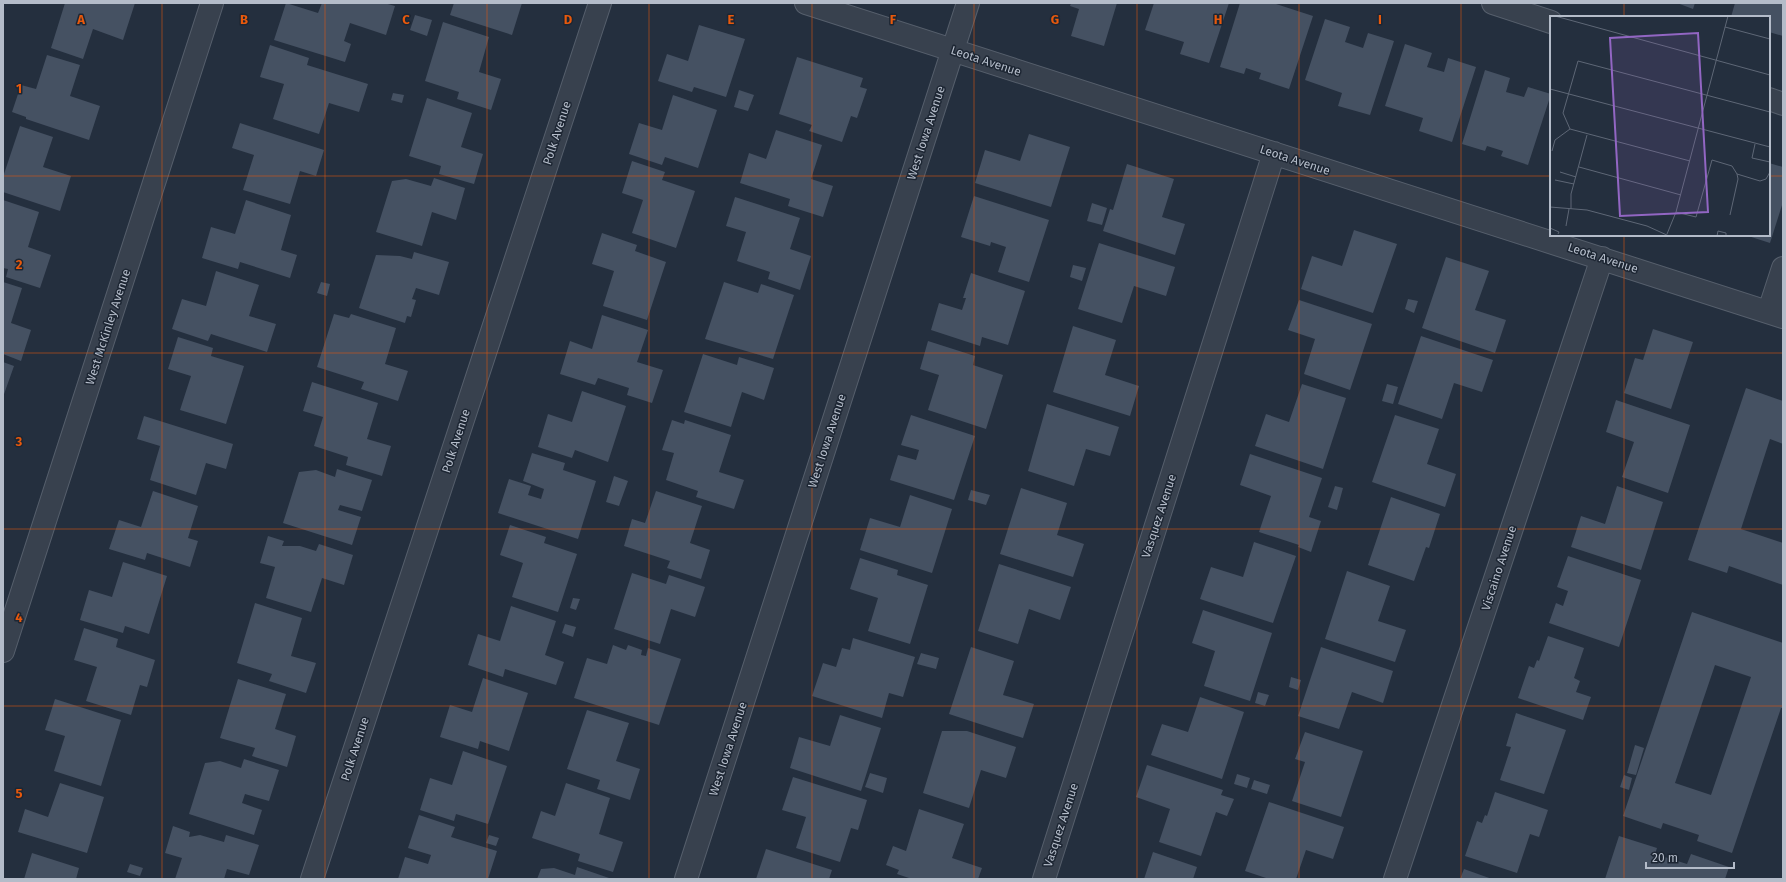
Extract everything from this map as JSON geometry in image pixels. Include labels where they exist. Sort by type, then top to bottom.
[{"type":"street","name":"West McKinley Avenue","points":[[3,651],[212,3]]},
{"type":"street","name":"Polk Avenue","points":[[312,879],[600,3]]},
{"type":"street","name":"Leota Avenue","points":[[806,3],[1776,314]]},
{"type":"street","name":"West Iowa Avenue","points":[[686,879],[968,3]]},
{"type":"street","points":[[1493,3],[1550,22]]},
{"type":"street","points":[[1770,99],[1783,104]]},
{"type":"street","name":"Vasquez Avenue","points":[[1044,879],[1274,153]]},
{"type":"street","name":"Viscaino Avenue","points":[[1395,879],[1602,258]]},
{"type":"street","points":[[1776,314],[1783,268]]},
{"type":"building","points":[[65,3],[135,3],[123,40],[93,29],[83,59],[51,48]]},
{"type":"building","points":[[286,3],[318,13],[322,3],[384,3],[395,6],[386,35],[350,23],[344,41],[351,44],[345,62],[274,40]]},
{"type":"building","points":[[454,3],[522,3],[512,35],[450,15]]},
{"type":"building","points":[[1071,3],[1117,3],[1104,46],[1071,36],[1079,9],[1070,6]]},
{"type":"building","points":[[1154,3],[1229,3],[1209,63],[1180,54],[1184,42],[1145,30]]},
{"type":"building","points":[[1240,3],[1273,3],[1313,16],[1289,89],[1259,79],[1261,73],[1246,68],[1244,74],[1220,67]]},
{"type":"building","points":[[1677,3],[1695,3],[1693,9]]},
{"type":"building","points":[[1735,3],[1783,3],[1783,36],[1770,32],[1770,16],[1731,16]]},
{"type":"building","points":[[415,15],[432,20],[427,36],[410,30]]},
{"type":"building","points":[[1325,19],[1350,27],[1345,42],[1363,48],[1368,33],[1394,41],[1370,115],[1338,106],[1342,93],[1305,80]]},
{"type":"building","points":[[443,22],[489,37],[479,72],[501,79],[491,110],[457,99],[459,92],[425,81]]},
{"type":"building","points":[[699,25],[745,39],[726,97],[694,87],[692,92],[658,81],[667,54],[688,61]]},
{"type":"building","points":[[1405,44],[1432,53],[1427,67],[1444,72],[1448,58],[1476,67],[1452,142],[1419,131],[1423,118],[1385,106]]},
{"type":"building","points":[[270,45],[309,58],[307,65],[368,84],[359,112],[329,103],[319,134],[273,119],[284,84],[260,77]]},
{"type":"building","points":[[47,55],[80,65],[70,96],[100,106],[89,140],[26,119],[26,117],[12,112],[21,85],[36,89]]},
{"type":"building","points":[[797,57],[863,78],[860,87],[867,89],[857,118],[851,116],[842,142],[809,131],[812,125],[779,114]]},
{"type":"building","points":[[1485,70],[1510,78],[1506,92],[1524,97],[1528,87],[1550,94],[1528,165],[1501,156],[1503,151],[1487,146],[1485,151],[1462,144]]},
{"type":"building","points":[[739,90],[754,95],[748,111],[734,107]]},
{"type":"building","points":[[393,93],[404,95],[402,103],[391,100]]},
{"type":"building","points":[[673,95],[717,110],[698,168],[665,157],[662,165],[629,154],[639,123],[662,130]]},
{"type":"building","points":[[427,98],[472,113],[461,147],[483,154],[474,184],[439,174],[441,166],[409,156]]},
{"type":"building","points":[[240,123],[324,150],[316,176],[300,171],[290,204],[243,190],[254,155],[232,148]]},
{"type":"building","points":[[20,126],[53,137],[43,167],[71,176],[60,211],[3,192],[3,177]]},
{"type":"building","points":[[776,130],[822,145],[811,179],[833,186],[823,217],[788,206],[790,199],[740,183],[749,153],[766,159]]},
{"type":"building","points":[[1029,134],[1070,147],[1051,207],[975,183],[985,150],[1020,161]]},
{"type":"building","points":[[632,161],[665,172],[662,180],[695,191],[676,248],[632,233],[643,200],[622,193]]},
{"type":"building","points":[[1770,163],[1783,167],[1783,202],[1770,243],[1748,236],[1770,236]]},
{"type":"building","points":[[1127,164],[1174,179],[1162,217],[1185,224],[1175,255],[1103,231],[1110,209],[1113,210]]},
{"type":"building","points":[[434,178],[465,188],[456,220],[432,212],[422,246],[376,232],[392,181],[406,179],[431,186]]},
{"type":"building","points":[[974,196],[1049,220],[1029,282],[998,272],[1006,247],[991,242],[990,246],[961,237]]},
{"type":"building","points":[[735,197],[800,218],[790,249],[811,256],[800,290],[768,279],[770,272],[737,261],[746,232],[726,226]]},
{"type":"building","points":[[3,200],[39,212],[28,247],[51,255],[40,288],[6,277],[8,269],[3,268]]},
{"type":"building","points":[[246,200],[291,215],[281,250],[297,255],[290,278],[240,262],[238,269],[202,258],[211,227],[235,234]]},
{"type":"building","points":[[1092,203],[1107,208],[1102,225],[1087,221]]},
{"type":"building","points":[[1354,230],[1397,244],[1373,313],[1301,289],[1312,256],[1342,266]]},
{"type":"building","points":[[602,233],[637,245],[635,251],[666,262],[647,320],[603,306],[614,271],[592,264]]},
{"type":"building","points":[[1099,243],[1175,267],[1166,296],[1134,286],[1122,323],[1078,309]]},
{"type":"building","points":[[414,252],[449,262],[439,295],[416,288],[412,299],[416,300],[411,317],[407,316],[405,323],[359,308],[376,255],[400,256],[412,259]]},
{"type":"building","points":[[1446,257],[1489,271],[1475,310],[1506,320],[1495,353],[1422,328]]},
{"type":"building","points":[[1073,265],[1086,268],[1082,281],[1070,277]]},
{"type":"building","points":[[216,271],[259,285],[249,316],[276,324],[267,352],[211,334],[208,341],[172,329],[182,299],[206,306]]},
{"type":"building","points":[[971,273],[1025,291],[1008,345],[982,337],[980,346],[931,330],[939,303],[962,310],[966,298],[963,298]]},
{"type":"building","points":[[3,282],[22,288],[11,323],[31,330],[21,361],[3,354]]},
{"type":"building","points":[[321,282],[330,284],[327,296],[317,293]]},
{"type":"building","points":[[724,282],[758,293],[761,284],[794,295],[773,359],[705,339]]},
{"type":"building","points":[[1408,299],[1418,301],[1414,313],[1405,309]]},
{"type":"building","points":[[1299,300],[1372,324],[1350,390],[1304,374],[1315,339],[1288,330]]},
{"type":"building","points":[[334,314],[349,318],[351,314],[396,328],[385,364],[408,371],[398,401],[361,389],[364,382],[317,367]]},
{"type":"building","points":[[602,315],[648,330],[637,362],[663,370],[652,403],[627,395],[629,388],[598,378],[595,385],[560,374],[570,341],[592,349]]},
{"type":"building","points":[[1073,326],[1116,340],[1105,375],[1139,386],[1130,416],[1053,392]]},
{"type":"building","points":[[1653,329],[1693,342],[1671,409],[1624,393],[1635,358],[1643,360]]},
{"type":"building","points":[[1421,336],[1493,360],[1482,392],[1454,383],[1442,419],[1398,404]]},
{"type":"building","points":[[178,337],[213,348],[211,356],[244,366],[226,424],[180,410],[191,376],[168,369]]},
{"type":"building","points":[[928,341],[975,356],[973,365],[1003,375],[986,429],[928,410],[939,375],[920,369]]},
{"type":"building","points":[[703,354],[737,365],[739,357],[774,368],[764,400],[742,392],[731,427],[684,412]]},
{"type":"building","points":[[3,362],[14,366],[3,397]]},
{"type":"building","points":[[312,382],[378,403],[367,439],[391,446],[382,476],[346,465],[348,457],[314,446],[323,417],[303,411]]},
{"type":"building","points":[[1302,384],[1346,398],[1323,469],[1255,446],[1266,414],[1289,422]]},
{"type":"building","points":[[1387,384],[1398,387],[1393,404],[1382,401]]},
{"type":"building","points":[[1746,388],[1783,401],[1783,444],[1770,439],[1741,529],[1783,543],[1783,585],[1729,566],[1727,573],[1688,560]]},
{"type":"building","points":[[582,391],[626,406],[608,462],[575,450],[572,458],[538,447],[548,414],[572,422]]},
{"type":"building","points":[[1616,400],[1690,425],[1668,493],[1622,477],[1634,442],[1606,432]]},
{"type":"building","points":[[1047,404],[1119,427],[1110,456],[1086,449],[1074,486],[1028,471]]},
{"type":"building","points":[[911,415],[975,436],[954,500],[890,480],[898,455],[916,460],[919,450],[901,445]]},
{"type":"building","points":[[1395,415],[1439,429],[1427,464],[1456,474],[1445,507],[1372,482]]},
{"type":"building","points":[[144,416],[233,444],[226,469],[206,463],[196,495],[150,480],[160,446],[137,439]]},
{"type":"building","points":[[672,420],[684,424],[685,420],[731,435],[719,472],[744,480],[734,509],[696,497],[698,491],[666,480],[674,453],[662,450]]},
{"type":"building","points":[[532,453],[565,463],[563,470],[596,481],[578,539],[498,513],[509,479],[531,486],[528,495],[541,499],[544,489],[523,481]]},
{"type":"building","points":[[1250,454],[1322,478],[1309,517],[1321,521],[1311,552],[1298,547],[1299,545],[1259,532],[1271,496],[1240,485]]},
{"type":"building","points":[[337,469],[372,480],[362,511],[340,505],[338,510],[361,517],[352,545],[283,523],[299,472],[316,470],[335,477]]},
{"type":"building","points":[[614,476],[628,481],[619,506],[606,502]]},
{"type":"building","points":[[1335,486],[1343,488],[1337,510],[1328,507]]},
{"type":"building","points":[[1617,486],[1663,502],[1641,570],[1571,547],[1581,516],[1605,524]]},
{"type":"building","points":[[1021,488],[1067,503],[1057,535],[1084,544],[1073,577],[1000,554]]},
{"type":"building","points":[[971,490],[990,495],[986,505],[968,500]]},
{"type":"building","points":[[153,491],[198,506],[188,538],[198,541],[190,567],[147,553],[145,560],[109,549],[119,520],[141,527]]},
{"type":"building","points":[[656,491],[702,506],[690,543],[710,550],[701,579],[667,568],[670,561],[624,546],[632,519],[645,523]]},
{"type":"building","points":[[910,495],[952,509],[932,573],[860,550],[870,518],[900,527]]},
{"type":"building","points":[[1391,497],[1440,514],[1429,548],[1426,547],[1414,581],[1368,565]]},
{"type":"building","points":[[510,525],[546,537],[544,543],[577,554],[558,612],[512,597],[523,563],[500,555]]},
{"type":"building","points":[[268,536],[284,541],[282,546],[300,546],[316,551],[319,544],[353,555],[344,585],[322,578],[311,612],[266,598],[275,567],[260,563]]},
{"type":"building","points":[[1254,542],[1296,556],[1273,623],[1200,599],[1211,567],[1243,577]]},
{"type":"building","points":[[1568,556],[1641,580],[1619,647],[1549,623],[1556,603],[1563,606],[1568,591],[1557,587]]},
{"type":"building","points":[[860,558],[898,570],[897,575],[928,585],[910,644],[868,631],[878,598],[850,589]]},
{"type":"building","points":[[123,562],[167,576],[149,634],[125,626],[123,633],[80,620],[89,590],[112,597]]},
{"type":"building","points":[[999,564],[1071,587],[1060,620],[1029,609],[1018,644],[978,631]]},
{"type":"building","points":[[1347,571],[1390,586],[1378,621],[1406,630],[1395,662],[1325,639]]},
{"type":"building","points":[[632,573],[666,584],[669,575],[705,587],[695,617],[671,609],[660,644],[614,629]]},
{"type":"building","points":[[573,598],[580,599],[576,610],[570,608]]},
{"type":"building","points":[[255,603],[302,618],[291,656],[316,663],[306,693],[269,681],[272,674],[237,663]]},
{"type":"building","points":[[511,606],[556,621],[545,655],[564,662],[556,685],[505,669],[503,677],[468,665],[478,634],[500,641]]},
{"type":"building","points":[[1203,610],[1272,633],[1250,701],[1204,686],[1215,651],[1192,643]]},
{"type":"building","points":[[1692,612],[1783,643],[1783,708],[1781,708],[1732,853],[1697,841],[1699,835],[1663,823],[1661,829],[1623,816]],"holes":[[[1715,665],[1751,677],[1711,795],[1675,783]]]},
{"type":"building","points":[[565,624],[576,627],[573,637],[562,633]]},
{"type":"building","points":[[84,628],[118,639],[116,647],[155,660],[147,687],[140,685],[131,715],[86,701],[97,667],[74,660]]},
{"type":"building","points":[[1548,636],[1584,648],[1574,678],[1580,681],[1576,692],[1591,697],[1583,720],[1518,698],[1529,666],[1534,668],[1537,660],[1539,661]]},
{"type":"building","points":[[853,638],[915,657],[903,697],[889,693],[882,718],[812,696],[823,663],[836,667],[842,648],[850,650]]},
{"type":"building","points":[[613,645],[626,650],[628,645],[642,650],[641,655],[646,656],[648,648],[681,659],[659,725],[574,698],[587,658],[607,664]]},
{"type":"building","points":[[971,647],[1014,661],[1003,695],[1034,704],[1023,738],[949,714]]},
{"type":"building","points":[[1321,647],[1393,671],[1383,703],[1352,692],[1339,729],[1298,716]]},
{"type":"building","points":[[921,653],[939,658],[936,669],[917,664]]},
{"type":"building","points":[[1291,677],[1301,680],[1298,690],[1289,687]]},
{"type":"building","points":[[483,678],[528,693],[509,751],[480,741],[478,749],[440,737],[450,705],[472,712]]},
{"type":"building","points":[[238,679],[286,694],[275,729],[296,736],[287,767],[252,756],[255,748],[220,738]]},
{"type":"building","points":[[1258,692],[1269,695],[1265,706],[1255,703]]},
{"type":"building","points":[[1200,697],[1244,712],[1222,779],[1151,755],[1162,724],[1188,732]]},
{"type":"building","points":[[55,699],[121,720],[101,786],[54,771],[65,736],[45,730]]},
{"type":"building","points":[[587,710],[629,723],[616,761],[640,769],[630,800],[597,789],[600,780],[567,769]]},
{"type":"building","points":[[1516,713],[1566,730],[1544,794],[1500,780],[1511,747],[1506,746]]},
{"type":"building","points":[[840,715],[881,728],[861,791],[790,768],[799,737],[830,746]]},
{"type":"building","points":[[942,731],[967,731],[1016,747],[1006,778],[981,770],[969,808],[923,793]]},
{"type":"building","points":[[1305,732],[1363,751],[1341,817],[1292,801],[1305,762],[1295,759]]},
{"type":"building","points":[[1635,745],[1644,748],[1636,775],[1627,773]]},
{"type":"building","points":[[463,751],[507,766],[488,824],[456,814],[454,821],[420,810],[430,778],[452,785]]},
{"type":"building","points":[[244,759],[279,770],[269,801],[245,794],[242,803],[262,810],[254,835],[189,814],[205,763],[220,761],[241,768]]},
{"type":"building","points":[[1147,765],[1223,790],[1221,795],[1234,799],[1227,816],[1216,812],[1201,856],[1159,842],[1170,809],[1136,797]]},
{"type":"building","points":[[870,773],[887,778],[883,793],[865,787]]},
{"type":"building","points":[[1237,774],[1250,778],[1247,788],[1234,784]]},
{"type":"building","points":[[1624,775],[1632,778],[1629,790],[1620,787]]},
{"type":"building","points":[[793,777],[867,800],[858,830],[851,828],[840,862],[796,848],[806,817],[782,810]]},
{"type":"building","points":[[1254,780],[1270,785],[1267,794],[1251,789]]},
{"type":"building","points":[[60,783],[104,797],[87,853],[18,832],[25,809],[48,817]]},
{"type":"building","points":[[566,783],[610,798],[599,834],[623,842],[613,872],[578,861],[580,854],[532,838],[541,811],[555,816]]},
{"type":"building","points":[[1495,792],[1548,810],[1539,837],[1530,834],[1517,873],[1465,856],[1477,821],[1482,823],[1485,815],[1487,816]]},
{"type":"building","points":[[1269,802],[1344,827],[1333,859],[1306,850],[1296,879],[1269,879],[1245,871]]},
{"type":"building","points":[[919,809],[964,824],[952,858],[982,868],[978,879],[912,879],[897,874],[899,870],[886,865],[893,846],[906,851]]},
{"type":"building","points":[[419,815],[455,827],[451,837],[497,851],[488,879],[398,879],[405,857],[428,864],[431,855],[408,848]]},
{"type":"building","points":[[173,826],[190,832],[189,837],[200,835],[224,842],[226,835],[259,845],[249,875],[227,869],[224,879],[175,879],[182,858],[165,853]]},
{"type":"building","points":[[489,835],[499,838],[496,846],[486,843]]},
{"type":"building","points":[[1619,836],[1657,848],[1655,854],[1687,864],[1691,854],[1729,867],[1725,879],[1605,879]]},
{"type":"building","points":[[766,849],[832,870],[829,879],[756,879]]},
{"type":"building","points":[[1153,852],[1197,867],[1193,879],[1144,879]]},
{"type":"building","points":[[32,853],[79,868],[76,879],[24,879]]},
{"type":"building","points":[[130,864],[143,868],[140,876],[127,872]]},
{"type":"building","points":[[577,867],[612,879],[537,879],[541,869],[554,868],[575,875]]},
{"type":"building","points":[[1464,869],[1492,879],[1460,879]]}]
